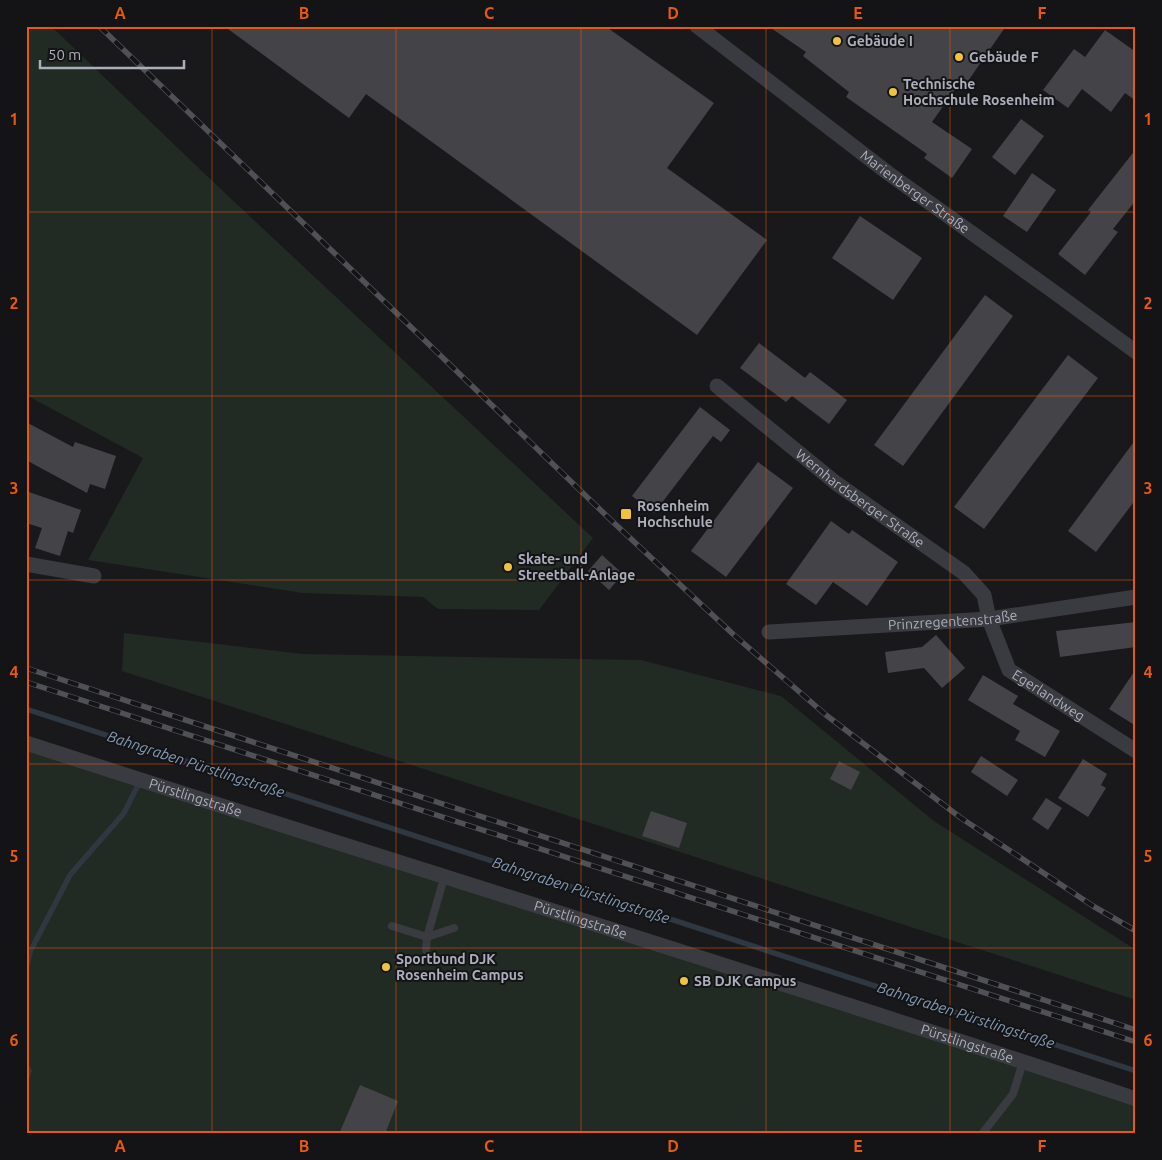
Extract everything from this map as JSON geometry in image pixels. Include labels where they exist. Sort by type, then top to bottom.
[{"type":"street","name":"Marienberger Straße","points":[[697,26],[888,174],[1136,352]]},
{"type":"street","name":"Wernhardsberger Straße","points":[[717,386],[836,483],[964,572],[984,595],[989,619]]},
{"type":"street","points":[[26,564],[94,576]]},
{"type":"street","name":"Prinzregentenstraße","points":[[769,632],[989,619],[1136,597]]},
{"type":"street","name":"Egerlandweg","points":[[989,619],[1009,670],[1136,751]]},
{"type":"street","name":"Pürstlingstraße","points":[[26,743],[1136,1099]]},
{"type":"lane","points":[[426,950],[427,937],[444,878]]},
{"type":"lane","points":[[392,926],[427,937],[454,928]]},
{"type":"lane","points":[[982,1134],[1013,1094],[1023,1062]]},
{"type":"shaded area","points":[[26,26],[51,26],[208,177],[593,538],[539,610],[438,609],[423,597],[303,593],[88,560],[143,458],[26,395]]},
{"type":"shaded area","points":[[124,633],[304,654],[641,660],[781,696],[934,821],[1136,950],[1136,1000],[122,671]]},
{"type":"shaded area","name":"Sportbund DJK Rosenheim Campus","points":[[26,743],[1136,1099],[1136,1134],[26,1134]]},
{"type":"building","points":[[224,26],[605,26],[714,103],[667,168],[767,240],[697,335],[366,94],[349,118]]},
{"type":"building","name":"Technische Hochschule Rosenheim","points":[[768,26],[1006,26],[968,81],[963,78],[932,122],[972,149],[952,178],[924,158],[927,154],[846,97],[849,92],[803,56],[806,52]]},
{"type":"building","points":[[1105,30],[1136,52],[1136,101],[1125,93],[1111,112],[1082,89],[1068,108],[1043,90],[1074,49],[1085,57]]},
{"type":"building","points":[[1021,119],[1044,136],[1015,175],[992,157]]},
{"type":"building","points":[[1136,149],[1136,200],[1113,229],[1118,232],[1085,275],[1058,254],[1091,212],[1088,210]]},
{"type":"building","points":[[1032,173],[1056,190],[1027,232],[1003,216]]},
{"type":"building","points":[[860,216],[922,258],[893,300],[832,258]]},
{"type":"building","points":[[985,295],[1013,316],[903,466],[874,445]]},
{"type":"building","points":[[759,343],[805,378],[810,372],[847,400],[829,424],[792,396],[786,402],[740,368]]},
{"type":"building","points":[[1068,355],[1098,378],[984,529],[954,507]]},
{"type":"building","points":[[700,407],[730,430],[721,442],[713,436],[654,513],[632,496]]},
{"type":"building","points":[[26,422],[73,447],[75,442],[116,456],[105,489],[90,484],[87,493],[26,460]]},
{"type":"building","points":[[1136,439],[1136,499],[1096,552],[1068,531]]},
{"type":"building","points":[[758,462],[793,488],[726,577],[691,551]]},
{"type":"building","points":[[26,491],[81,510],[73,533],[68,531],[60,556],[35,548],[42,528],[26,523]]},
{"type":"building","points":[[831,521],[849,534],[852,530],[898,562],[867,606],[833,582],[816,605],[786,584]]},
{"type":"building","points":[[602,555],[623,574],[609,590],[588,571]]},
{"type":"building","points":[[1136,622],[1136,647],[1060,657],[1056,631]]},
{"type":"building","points":[[936,635],[965,668],[942,688],[924,668],[888,673],[885,652],[922,647]]},
{"type":"building","points":[[1136,669],[1136,726],[1109,709]]},
{"type":"building","points":[[983,675],[1018,696],[1013,704],[1060,731],[1045,757],[1015,740],[1020,731],[968,700]]},
{"type":"building","points":[[981,756],[1018,780],[1007,796],[971,772]]},
{"type":"building","points":[[1083,759],[1107,774],[1101,785],[1106,788],[1088,817],[1058,798]]},
{"type":"building","points":[[839,761],[860,772],[851,790],[830,779]]},
{"type":"building","points":[[1046,798],[1062,808],[1048,830],[1032,819]]},
{"type":"building","points":[[651,811],[687,823],[679,848],[642,836]]},
{"type":"building","points":[[360,1085],[398,1101],[385,1134],[339,1134]]},
{"type":"waterway","name":"Bahngraben Pürstlingstraße","points":[[26,709],[1136,1071]]},
{"type":"waterway","points":[[26,969],[30,952],[70,875],[124,813],[139,783]]},
{"type":"waterway","points":[[26,1064],[29,1071],[26,1079]]},
{"type":"railway","points":[[99,26],[614,523],[734,635],[826,715],[961,818],[1093,906],[1136,931]]},
{"type":"railway","points":[[26,668],[1136,1030]]},
{"type":"railway","points":[[26,682],[1136,1042]]},
{"type":"place","name":"Gebäude I","points":[[837,41]]},
{"type":"place","name":"Gebäude F","points":[[959,57]]},
{"type":"place","name":"Technische Hochschule Rosenheim","points":[[893,92]]},
{"type":"place","name":"Rosenheim Hochschule","points":[[626,514]]},
{"type":"place","name":"Skate- und Streetball-Anlage","points":[[508,567]]},
{"type":"place","name":"Sportbund DJK Rosenheim Campus","points":[[386,967]]},
{"type":"place","name":"SB DJK Campus","points":[[684,981]]}]
